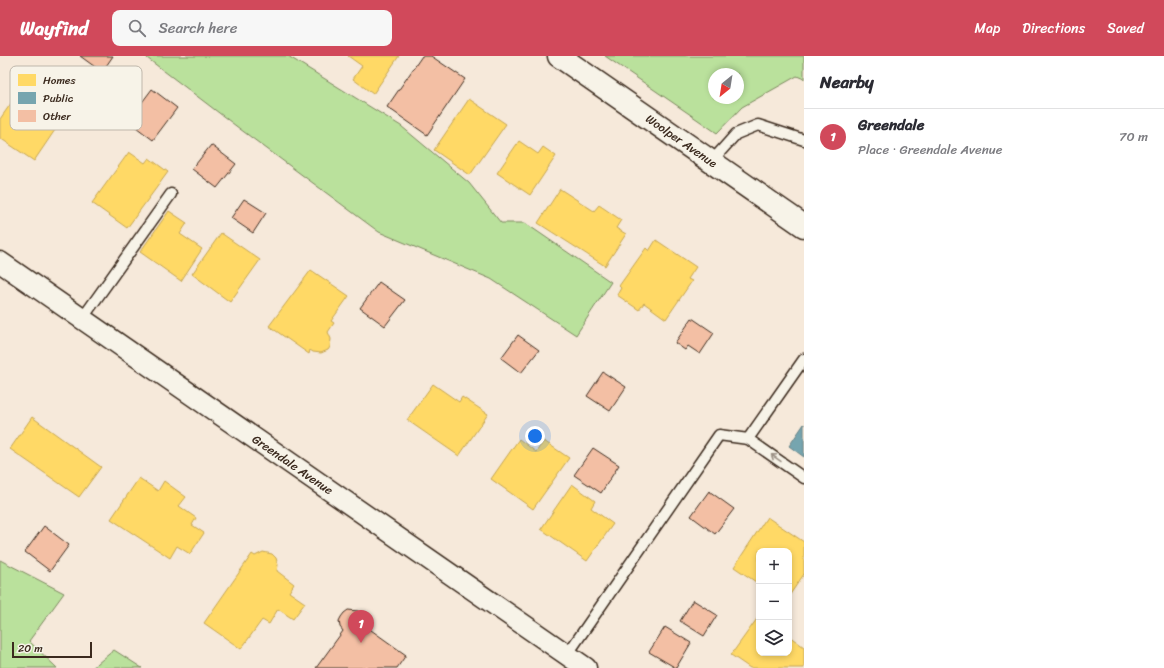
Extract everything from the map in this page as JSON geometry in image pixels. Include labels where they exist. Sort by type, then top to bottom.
[{"type":"street","name":"Woolper Avenue","points":[[559,56],[804,226]]},
{"type":"street","name":"Greendale Avenue","points":[[0,262],[586,668]]},
{"type":"lane","points":[[711,162],[736,134],[758,125],[804,140]]},
{"type":"lane","points":[[82,319],[171,194]]},
{"type":"lane","points":[[748,438],[804,359]]},
{"type":"lane","points":[[567,655],[719,435],[748,438],[804,478]]},
{"type":"green space","points":[[147,56],[288,56],[401,126],[469,183],[501,223],[525,223],[611,282],[576,335],[491,279],[379,232],[240,129],[147,58]]},
{"type":"green space","points":[[605,56],[804,56],[804,79],[797,76],[742,107],[717,133]]},
{"type":"green space","points":[[0,560],[64,593],[29,641],[57,668],[0,668]]},
{"type":"green space","points":[[114,650],[142,668],[92,668]]},
{"type":"building: Homes","points":[[348,56],[399,56],[373,94],[353,79],[362,66]]},
{"type":"building: Homes","points":[[469,99],[506,124],[470,175],[434,150]]},
{"type":"building: Homes","points":[[10,105],[10,130],[55,130],[34,161],[0,138],[0,119]]},
{"type":"building: Homes","points":[[519,141],[538,154],[543,147],[556,156],[530,195],[497,173]]},
{"type":"building: Homes","points":[[129,152],[145,163],[149,158],[168,172],[127,228],[92,203]]},
{"type":"building: Homes","points":[[560,189],[594,211],[599,205],[621,220],[616,228],[626,234],[605,266],[538,223]]},
{"type":"building: Homes","points":[[169,211],[187,223],[180,234],[202,249],[181,281],[140,252]]},
{"type":"building: Homes","points":[[221,233],[260,260],[230,302],[192,274]]},
{"type":"building: Homes","points":[[656,240],[696,267],[688,279],[692,281],[666,319],[644,303],[639,310],[617,295],[621,288],[619,286],[646,248],[649,251]]},
{"type":"building: Homes","points":[[311,270],[349,296],[331,321],[334,323],[328,332],[331,339],[328,350],[321,353],[310,350],[309,354],[269,326]]},
{"type":"building: Homes","points":[[433,384],[459,402],[462,397],[488,414],[459,456],[407,420]]},
{"type":"building: Homes","points":[[32,417],[101,467],[79,497],[10,449]]},
{"type":"building: Homes","points":[[519,439],[536,452],[544,441],[569,458],[533,509],[491,479]]},
{"type":"building: Homes","points":[[139,478],[158,491],[164,481],[186,497],[179,506],[196,518],[192,525],[204,533],[190,554],[177,546],[170,558],[111,519]]},
{"type":"building: Homes","points":[[572,484],[595,501],[591,508],[613,524],[587,561],[541,529]]},
{"type":"building: Homes","points":[[767,517],[804,542],[804,574],[792,592],[792,548],[756,548],[756,582],[734,567]]},
{"type":"building: Homes","points":[[263,552],[272,554],[276,558],[278,565],[277,571],[294,584],[289,592],[305,603],[293,619],[278,609],[269,624],[262,620],[241,649],[204,623],[252,554],[255,556]]},
{"type":"building: Homes","points":[[756,620],[756,656],[792,656],[792,638],[804,647],[804,668],[750,668],[731,655]]},
{"type":"building: Public","points":[[804,424],[804,457],[789,446]]},
{"type":"building: Other","points":[[80,56],[113,56],[106,66],[94,66]]},
{"type":"building: Other","points":[[422,56],[431,56],[465,79],[427,135],[387,107]]},
{"type":"building: Other","points":[[152,89],[177,108],[153,140],[140,130],[142,130],[142,102]]},
{"type":"building: Other","points":[[211,145],[236,164],[217,188],[192,169]]},
{"type":"building: Other","points":[[244,199],[266,213],[253,233],[231,218]]},
{"type":"building: Other","points":[[379,282],[405,300],[385,326],[360,308]]},
{"type":"building: Other","points":[[692,318],[714,333],[700,354],[688,346],[685,350],[675,343]]},
{"type":"building: Other","points":[[518,335],[539,350],[521,373],[501,358]]},
{"type":"building: Other","points":[[603,372],[626,387],[610,411],[587,396]]},
{"type":"building: Other","points":[[593,448],[619,465],[601,493],[574,475]]},
{"type":"building: Other","points":[[709,491],[734,509],[715,534],[691,516]]},
{"type":"building: Other","points":[[44,526],[69,545],[50,571],[25,552]]},
{"type":"building: Other","points":[[693,600],[717,615],[704,636],[680,621]]},
{"type":"building: Other","points":[[348,610],[358,611],[362,615],[364,625],[406,655],[397,668],[316,668],[343,631],[340,627],[339,621]]},
{"type":"building: Other","points":[[665,627],[691,643],[676,668],[649,652]]},
{"type":"place","name":"Greendale","points":[[361,643]]}]
